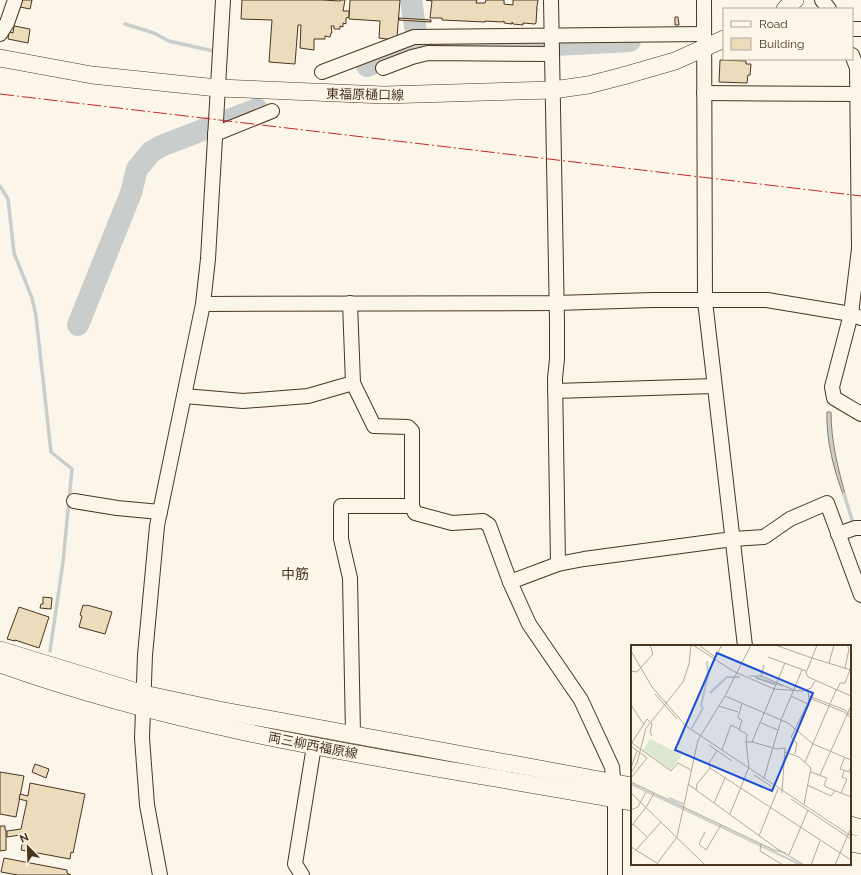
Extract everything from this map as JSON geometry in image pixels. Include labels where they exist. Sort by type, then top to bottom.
[{"type":"main road","points":[[786,8],[795,0]]},
{"type":"main road","name":"東福原樋口線","points":[[0,58],[92,75],[218,88],[384,96],[552,90],[588,85],[675,61],[704,41],[723,39]]},
{"type":"main road","name":"両三柳西福原線","points":[[0,650],[143,701],[219,710],[353,734],[614,791],[631,801]]},
{"type":"main road","name":"両三柳西福原線","points":[[0,664],[32,676],[143,701],[314,746],[614,791],[631,786]]},
{"type":"main road","points":[[851,826],[861,828]]},
{"type":"main road","points":[[851,843],[861,845]]},
{"type":"street","points":[[0,34],[7,24],[15,0]]},
{"type":"street","points":[[160,875],[147,805],[142,738],[145,655],[157,526],[203,304],[208,259],[223,0]]},
{"type":"street","points":[[551,0],[557,359],[555,391],[558,564]]},
{"type":"street","points":[[704,0],[705,301],[744,645]]},
{"type":"street","points":[[822,0],[828,8]]},
{"type":"street","points":[[322,72],[414,37],[552,44]]},
{"type":"street","points":[[383,68],[412,57],[428,53],[552,44],[704,41]]},
{"type":"street","points":[[853,58],[857,68],[858,94],[859,249],[856,316],[832,387],[834,398],[861,414]]},
{"type":"street","points":[[704,93],[858,94]]},
{"type":"street","points":[[215,132],[272,111]]},
{"type":"street","points":[[203,304],[556,303],[767,300],[856,316]]},
{"type":"street","points":[[350,303],[353,383],[374,426],[408,427],[412,430],[412,506],[415,512],[452,523],[483,521],[489,525],[510,582],[529,624],[581,700],[612,767],[614,791],[615,875]]},
{"type":"street","points":[[184,396],[243,401],[308,396],[353,383]]},
{"type":"street","points":[[555,391],[714,386]]},
{"type":"street","points":[[74,501],[117,508],[160,512]]},
{"type":"street","points":[[510,582],[558,564],[584,559],[733,539],[764,537],[790,519],[827,503],[861,595]]},
{"type":"street","points":[[353,734],[350,578],[341,539],[341,506],[412,506]]},
{"type":"street","points":[[838,534],[855,528],[861,528]]},
{"type":"street","points":[[302,875],[295,864],[314,746]]},
{"type":"shaded area","points":[[827,412],[831,412],[832,434],[840,476],[846,497],[844,497],[840,487],[831,455]]},
{"type":"building","points":[[21,0],[32,0],[30,9],[20,7]]},
{"type":"building","points":[[242,0],[345,0],[343,11],[349,11],[349,17],[346,18],[346,24],[343,23],[343,27],[340,26],[340,29],[334,29],[334,26],[331,26],[332,33],[330,37],[325,36],[325,39],[314,39],[314,50],[300,48],[301,25],[298,25],[295,64],[269,62],[272,20],[241,19]]},
{"type":"building","points":[[350,0],[400,0],[397,37],[394,40],[379,38],[380,21],[349,19]]},
{"type":"building","points":[[426,0],[477,0],[476,3],[485,3],[486,0],[504,0],[504,4],[513,5],[513,0],[538,0],[536,8],[536,23],[523,23],[523,25],[513,24],[512,22],[512,24],[504,23],[504,21],[485,22],[430,18],[432,1]]},
{"type":"building","points":[[675,17],[678,17],[679,25],[675,25]]},
{"type":"building","points":[[399,18],[431,20],[431,22],[399,20]]},
{"type":"building","points":[[14,26],[30,29],[28,43],[8,39],[9,32],[13,33]]},
{"type":"building","points":[[720,60],[746,61],[746,64],[751,64],[750,75],[748,75],[747,83],[719,82]]},
{"type":"building","points":[[43,597],[52,598],[51,609],[40,608],[41,604],[43,604]]},
{"type":"building","points":[[83,605],[112,612],[105,634],[79,627]]},
{"type":"building","points":[[19,607],[49,617],[39,648],[15,640],[7,639]]},
{"type":"building","points":[[35,764],[49,769],[46,778],[32,772]]},
{"type":"building","points":[[0,772],[24,776],[16,817],[0,814]]},
{"type":"building","points":[[30,783],[85,794],[73,853],[71,852],[70,859],[21,850],[24,835],[7,837],[7,831],[21,829],[27,801],[19,799],[20,794],[28,796]]},
{"type":"building","points":[[0,826],[5,826],[6,830],[6,850],[0,851]]},
{"type":"building","points":[[4,858],[67,870],[67,873],[71,875],[18,875],[1,872]]},
{"type":"waterway","points":[[411,0],[418,46]]},
{"type":"waterway","points":[[125,24],[154,33],[169,41],[213,51]]},
{"type":"waterway","points":[[367,66],[418,46],[536,46],[630,41]]},
{"type":"waterway","points":[[78,325],[131,193],[137,169],[151,152],[161,146],[257,109]]},
{"type":"waterway","points":[[0,186],[8,199],[14,253],[32,298],[36,316],[51,452],[72,469],[63,562],[50,651]]},
{"type":"waterway","points":[[844,494],[853,523],[856,524]]},
{"type":"power","points":[[0,94],[861,196]]},
{"type":"district","name":"中筋","points":[[295,574]]}]
